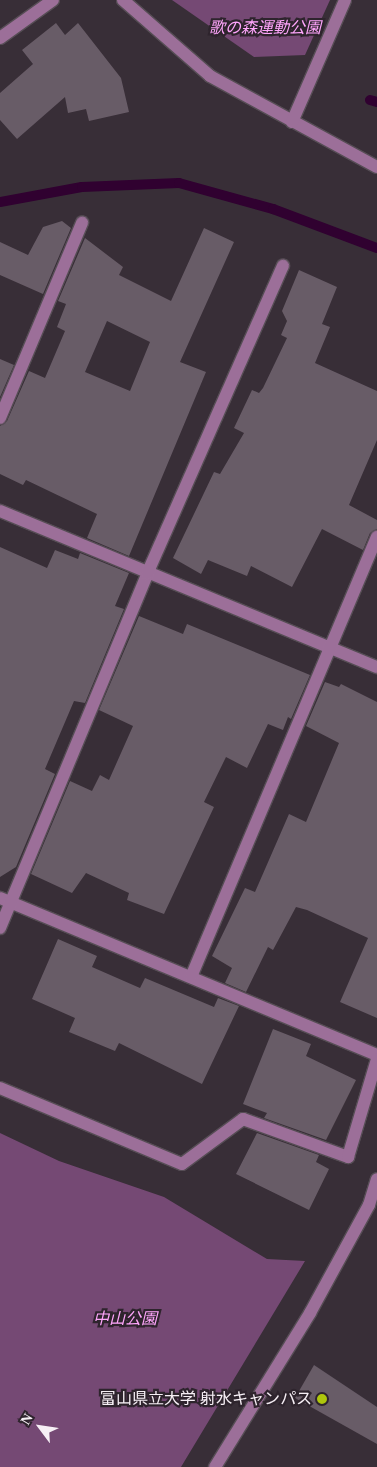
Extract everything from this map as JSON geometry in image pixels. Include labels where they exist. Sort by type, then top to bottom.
[{"type":"street","points":[[0,38],[53,0]]},
{"type":"street","points":[[124,0],[210,76],[377,168]]},
{"type":"street","points":[[292,122],[345,0]]},
{"type":"street","points":[[0,418],[82,223]]},
{"type":"street","points":[[0,928],[5,900],[283,266]]},
{"type":"street","points":[[0,511],[148,574],[377,667]]},
{"type":"street","points":[[191,977],[377,537]]},
{"type":"street","points":[[0,1088],[182,1164],[243,1119],[348,1157],[377,1057],[5,900]]},
{"type":"street","points":[[215,1467],[310,1313],[369,1205],[377,1179]]},
{"type":"green space","name":"歌の森運動公園","points":[[172,0],[330,0],[305,55],[254,57]]},
{"type":"green space","name":"中山公園","points":[[0,1133],[59,1161],[164,1197],[267,1259],[305,1261],[181,1467],[0,1467]]},
{"type":"building","points":[[56,23],[65,35],[78,23],[121,78],[129,112],[89,121],[86,109],[68,113],[65,97],[17,139],[0,120],[0,93],[33,64],[22,50]]},
{"type":"building","points":[[62,221],[71,228],[43,294],[0,275],[0,242],[28,255],[43,227]]},
{"type":"building","points":[[204,228],[234,242],[180,362],[206,372],[129,556],[87,538],[97,514],[26,480],[23,485],[0,474],[0,426],[7,421],[29,371],[45,378],[65,331],[57,327],[66,304],[58,301],[85,238],[123,267],[119,275],[171,301]],"holes":[[[107,321],[150,342],[130,391],[85,372]]]},
{"type":"building","points":[[299,270],[337,287],[322,324],[330,327],[315,363],[377,391],[377,440],[349,505],[377,520],[377,529],[370,533],[363,550],[322,529],[292,587],[251,566],[247,576],[208,560],[201,574],[173,558],[214,472],[220,474],[244,433],[234,428],[252,390],[259,393],[263,388],[287,338],[281,335],[287,321],[282,311]]},
{"type":"building","points":[[0,359],[14,365],[0,397]]},
{"type":"building","points":[[0,547],[47,568],[55,550],[78,559],[80,553],[129,573],[115,606],[124,609],[85,703],[74,701],[45,769],[55,774],[16,867],[0,877]]},
{"type":"building","points":[[139,616],[183,634],[187,624],[310,675],[291,719],[288,717],[283,730],[268,724],[247,768],[226,757],[204,802],[214,807],[164,914],[127,900],[129,893],[86,873],[72,893],[31,874],[70,781],[92,791],[100,775],[109,780],[133,726],[99,710]]},
{"type":"building","points":[[325,682],[339,687],[341,684],[377,702],[377,1018],[340,1002],[368,938],[307,910],[296,907],[273,950],[268,947],[246,992],[225,983],[232,968],[212,956],[245,888],[255,892],[289,814],[306,822],[339,743],[306,726]]},
{"type":"building","points":[[58,939],[97,956],[92,967],[140,988],[145,978],[214,1007],[218,998],[239,1006],[202,1084],[119,1043],[115,1051],[69,1032],[75,1018],[32,999]]},
{"type":"building","points":[[273,1029],[311,1044],[306,1056],[356,1080],[326,1140],[264,1118],[267,1113],[243,1104]]},
{"type":"building","points":[[257,1133],[319,1155],[316,1162],[329,1169],[309,1210],[236,1174]]},
{"type":"building","points":[[314,1365],[377,1407],[377,1444],[295,1398]]},
{"type":"waterway","points":[[370,100],[377,102]]},
{"type":"waterway","points":[[0,202],[82,187],[179,183],[273,209],[377,248]]},
{"type":"place","name":"富山県立大学 射水キャンパス","points":[[322,1399]]}]
